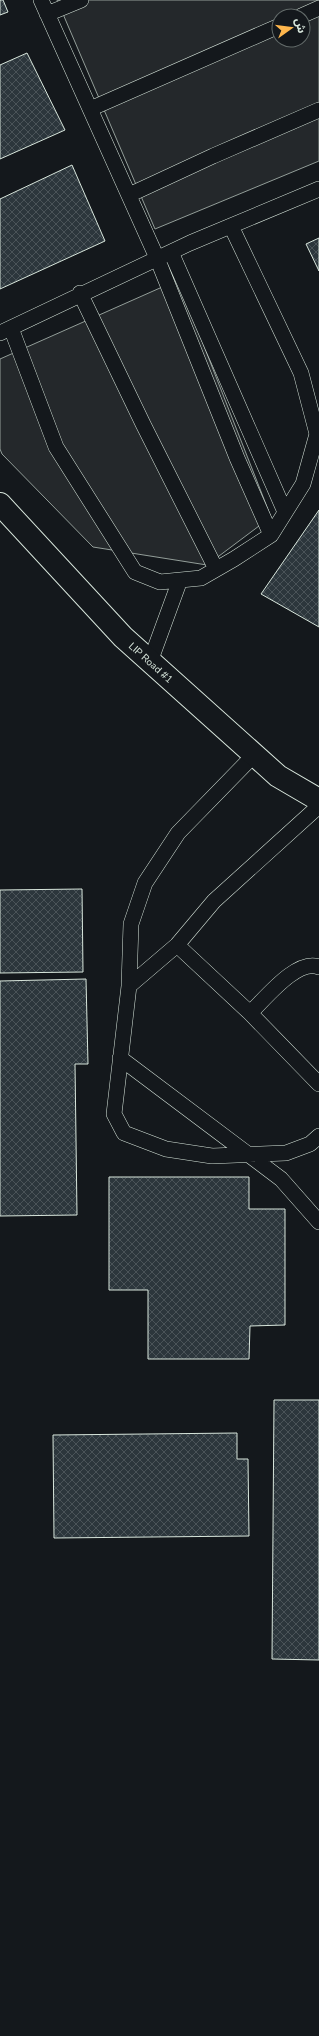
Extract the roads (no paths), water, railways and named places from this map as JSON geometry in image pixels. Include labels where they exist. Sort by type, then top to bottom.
[{"type":"street","name":"LIP Road #1","points":[[0,504],[123,637],[278,776],[319,800]]},
{"type":"lane","points":[[41,0],[129,195],[164,255],[285,512]]},
{"type":"lane","points":[[47,14],[81,0]]},
{"type":"lane","points":[[90,109],[271,30]]},
{"type":"lane","points":[[129,195],[213,156],[319,110]]},
{"type":"lane","points":[[231,226],[301,373],[317,434],[303,484],[271,535],[201,578],[160,582],[135,572],[56,447],[5,330],[80,293],[164,255],[231,226],[319,189]]},
{"type":"lane","points":[[164,255],[237,458],[271,535]]},
{"type":"lane","points":[[80,293],[143,424],[216,569]]},
{"type":"lane","points":[[150,662],[180,580]]},
{"type":"lane","points":[[254,754],[178,833],[145,883],[131,924],[129,986],[114,1114],[124,1133],[166,1149],[212,1156],[251,1156],[286,1153],[310,1144],[319,1136]]},
{"type":"lane","points":[[129,986],[177,945],[214,901],[319,806]]},
{"type":"lane","points":[[177,945],[250,1013],[319,1084]]},
{"type":"lane","points":[[250,1013],[296,969],[313,965],[319,967]]},
{"type":"lane","points":[[120,1058],[281,1179],[319,1222]]}]
